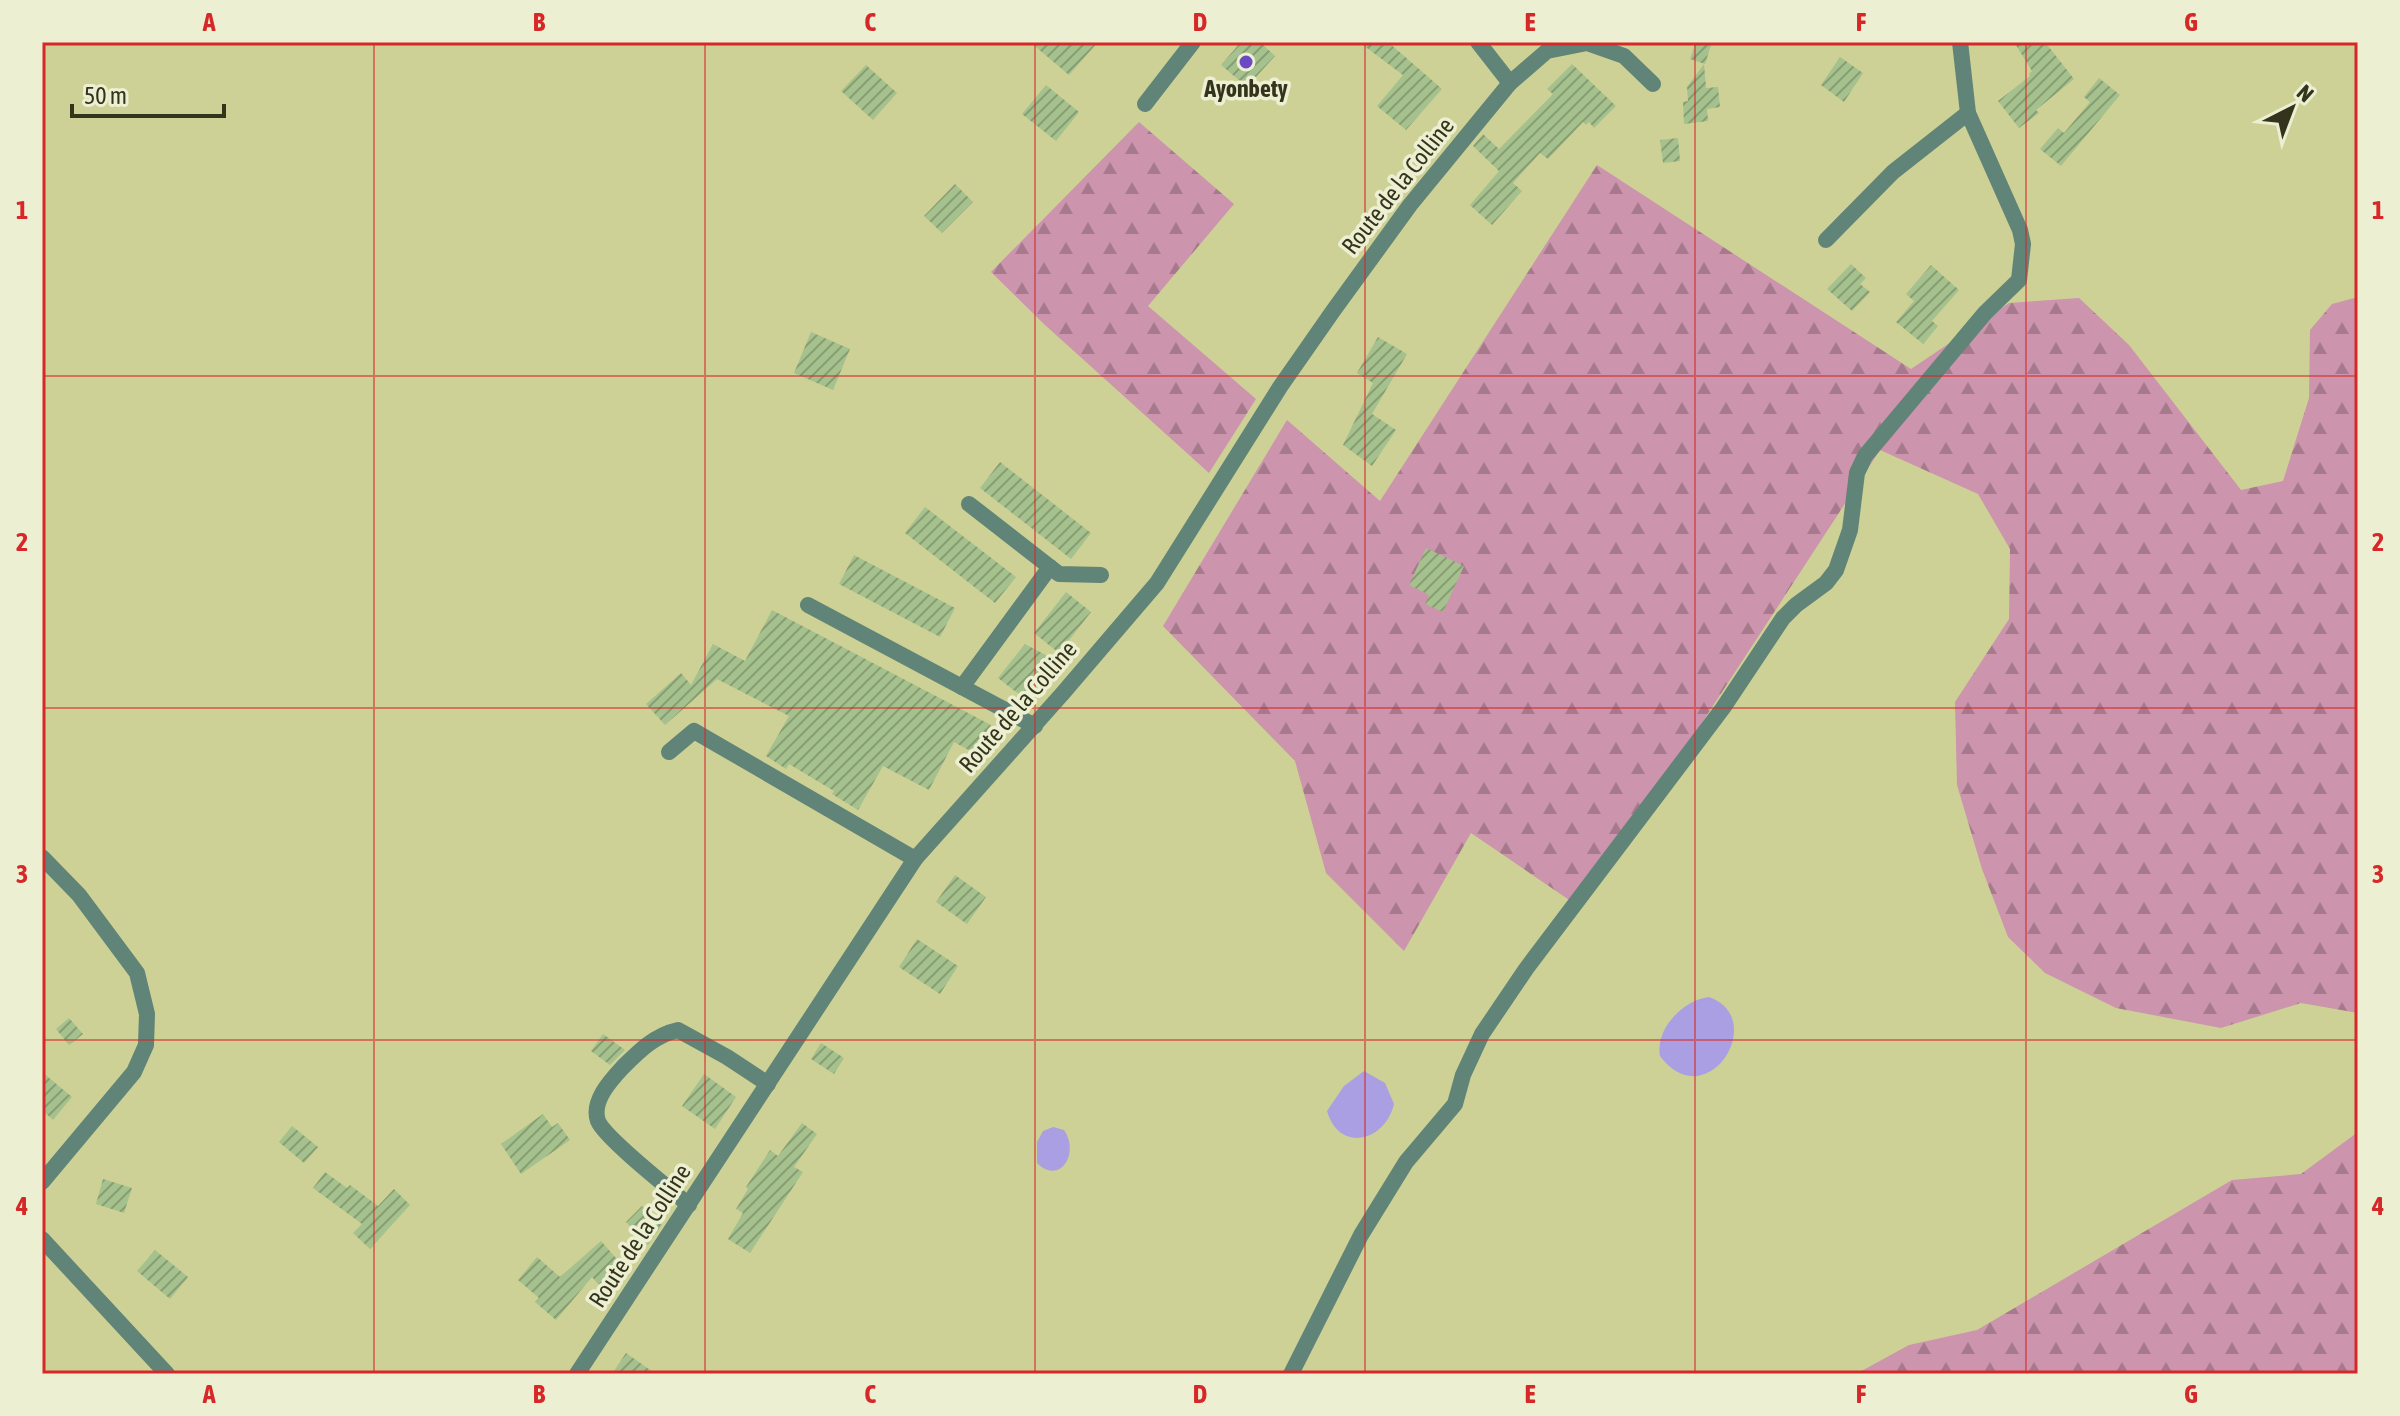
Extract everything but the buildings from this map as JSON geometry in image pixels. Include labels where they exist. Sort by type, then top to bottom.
[{"type":"street","points":[[1145,104],[1193,42]]},
{"type":"street","points":[[1478,42],[1510,83]]},
{"type":"street","points":[[1291,1374],[1361,1235],[1406,1162],[1455,1104],[1463,1075],[1482,1034],[1526,969],[1723,708],[1783,618],[1826,583],[1836,570],[1850,530],[1857,473],[1865,456],[1985,313],[2019,280],[2023,244],[2020,230],[1968,113],[1960,42]]},
{"type":"street","name":"Route de la Colline","points":[[577,1374],[915,859],[1035,726],[1157,583],[1280,387],[1333,311],[1410,205],[1510,83],[1547,51],[1587,43],[1624,56],[1653,84]]},
{"type":"street","points":[[1826,240],[1893,172],[1968,113]]},
{"type":"street","points":[[969,504],[1059,574],[1101,575]]},
{"type":"street","points":[[962,687],[1050,567]]},
{"type":"street","points":[[808,605],[1035,726]]},
{"type":"street","points":[[669,752],[694,731],[915,859]]},
{"type":"street","points":[[42,857],[79,895],[137,973],[147,1014],[146,1045],[134,1072],[42,1182]]},
{"type":"street","points":[[689,1205],[624,1150],[598,1122],[597,1108],[606,1085],[640,1050],[663,1033],[678,1030],[768,1084]]},
{"type":"street","points":[[42,1239],[167,1374]]},
{"type":"green space","points":[[1139,122],[1234,204],[1148,306],[1256,399],[1209,473],[991,272]]},
{"type":"green space","points":[[1597,165],[1911,369],[2009,303],[2079,298],[2129,345],[2241,490],[2283,481],[2309,398],[2310,330],[2332,304],[2358,297],[2358,1013],[2301,1003],[2221,1028],[2116,1008],[2045,973],[2008,937],[1982,869],[1957,785],[1955,702],[2009,619],[2010,549],[1978,494],[1880,450],[1581,908],[1471,833],[1404,951],[1326,873],[1295,761],[1163,626],[1287,420],[1380,501]]},
{"type":"green space","points":[[2358,1132],[2358,1374],[1856,1374],[1909,1345],[1977,1330],[2232,1180],[2301,1174]]},
{"type":"shaded area","points":[[1709,997],[1726,1008],[1734,1024],[1732,1042],[1725,1058],[1712,1070],[1696,1076],[1678,1072],[1660,1056],[1666,1026],[1681,1010]]},
{"type":"shaded area","points":[[1364,1071],[1385,1083],[1394,1104],[1389,1117],[1372,1134],[1362,1138],[1351,1137],[1341,1133],[1327,1111],[1344,1086]]},
{"type":"shaded area","points":[[1053,1127],[1064,1130],[1070,1148],[1065,1164],[1053,1171],[1037,1163],[1037,1142],[1043,1131]]},
{"type":"place","name":"Ayonbety","points":[[1246,62]]}]
